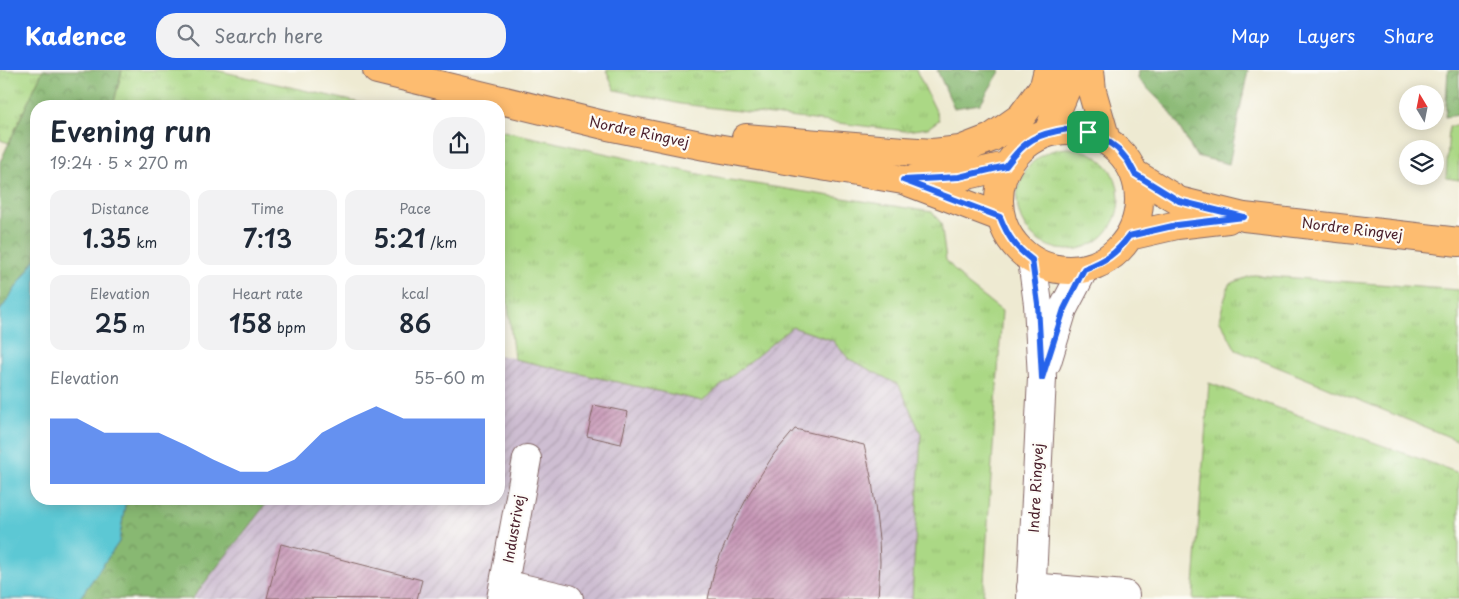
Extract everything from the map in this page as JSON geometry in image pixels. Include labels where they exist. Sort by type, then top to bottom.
[{"type":"main road","name":"Nordre Ringvej","points":[[377,70],[501,100]]},
{"type":"main road","points":[[608,126],[903,151],[933,152],[960,150],[991,138],[1021,118],[1044,86],[1048,70]]},
{"type":"main road","points":[[1048,132],[1072,70]]},
{"type":"main road","points":[[1090,70],[1092,91],[1106,140]]},
{"type":"main road","name":"Nordre Ringvej","points":[[505,101],[608,126],[714,148],[903,180],[1000,217]]},
{"type":"main road","points":[[1068,129],[1088,132],[1106,140],[1118,149],[1128,161],[1135,174],[1139,190],[1139,206],[1136,221],[1129,236],[1110,257],[1084,269],[1066,270],[1048,267],[1032,260],[1012,242],[1000,217],[998,200],[1000,182],[1006,166],[1017,152],[1031,140],[1048,132],[1068,129]]},
{"type":"main road","name":"Nordre Ringvej","points":[[903,180],[959,177],[1006,166]]},
{"type":"main road","name":"Nordre Ringvej","points":[[1135,174],[1179,201],[1244,217],[1459,242]]},
{"type":"main road","name":"Nordre Ringvej","points":[[1129,236],[1177,225],[1244,217]]},
{"type":"street","name":"Indre Ringvej","points":[[1031,593],[1042,378],[1038,304],[1032,260]]},
{"type":"street","name":"Indre Ringvej","points":[[1042,378],[1064,309],[1084,269]]},
{"type":"street","name":"Industrivej","points":[[503,592],[527,458]]},
{"type":"street","points":[[503,592],[569,599]]},
{"type":"street","points":[[1031,593],[1125,595]]},
{"type":"shaded area","points":[[792,326],[832,340],[849,359],[899,385],[921,434],[912,599],[192,599],[265,505],[505,505],[505,356],[702,401]]},
{"type":"green space","points":[[0,70],[43,70],[9,143],[0,140]]},
{"type":"green space","points":[[43,70],[122,70],[114,100],[30,100],[30,267],[0,311],[0,162]]},
{"type":"green space","points":[[122,70],[215,70],[348,100],[114,100]]},
{"type":"green space","points":[[606,70],[916,70],[939,120],[928,128],[905,131],[681,104],[615,90]]},
{"type":"green space","points":[[937,70],[1001,70],[980,104],[954,108]]},
{"type":"green space","points":[[1139,70],[1248,70],[1229,164],[1196,156],[1169,110],[1138,79]]},
{"type":"green space","points":[[1448,70],[1459,70],[1459,115],[1445,117]]},
{"type":"green space","points":[[1459,125],[1459,180],[1446,178],[1449,127]]},
{"type":"green space","points":[[505,131],[717,178],[932,212],[941,223],[946,260],[967,284],[1002,311],[983,599],[912,599],[921,434],[899,385],[849,359],[832,340],[792,327],[702,401],[514,359],[505,279]]},
{"type":"green space","points":[[1068,148],[1087,152],[1104,163],[1115,180],[1119,199],[1115,218],[1104,235],[1087,246],[1068,250],[1049,246],[1032,235],[1021,218],[1017,199],[1021,180],[1032,163],[1049,152]]},
{"type":"green space","points":[[1254,275],[1459,290],[1459,441],[1236,350],[1219,319],[1229,284]]},
{"type":"green space","points":[[1209,383],[1459,473],[1459,599],[1193,599]]},
{"type":"green space","points":[[125,505],[265,505],[192,599],[79,599],[119,542]]},
{"type":"water","points":[[30,267],[30,505],[125,505],[119,542],[79,599],[0,599],[0,311]]},
{"type":"building","points":[[594,405],[628,412],[621,444],[587,436]]},
{"type":"building","points":[[795,429],[864,445],[872,481],[879,539],[878,599],[708,599],[715,568],[733,525],[750,492],[774,454]]},
{"type":"building","points":[[281,544],[422,580],[417,599],[267,598]]},
{"type":"route","points":[[1068,129],[1088,132],[1106,140],[1118,149],[1128,161],[1135,174],[1155,188],[1179,201],[1244,217],[1177,225],[1129,236],[1110,257],[1084,269],[1064,309],[1042,378],[1038,304],[1032,260],[1018,249],[1007,234],[1000,217],[903,180],[959,177],[1006,166],[1017,152],[1031,140],[1048,132],[1068,129]]}]
